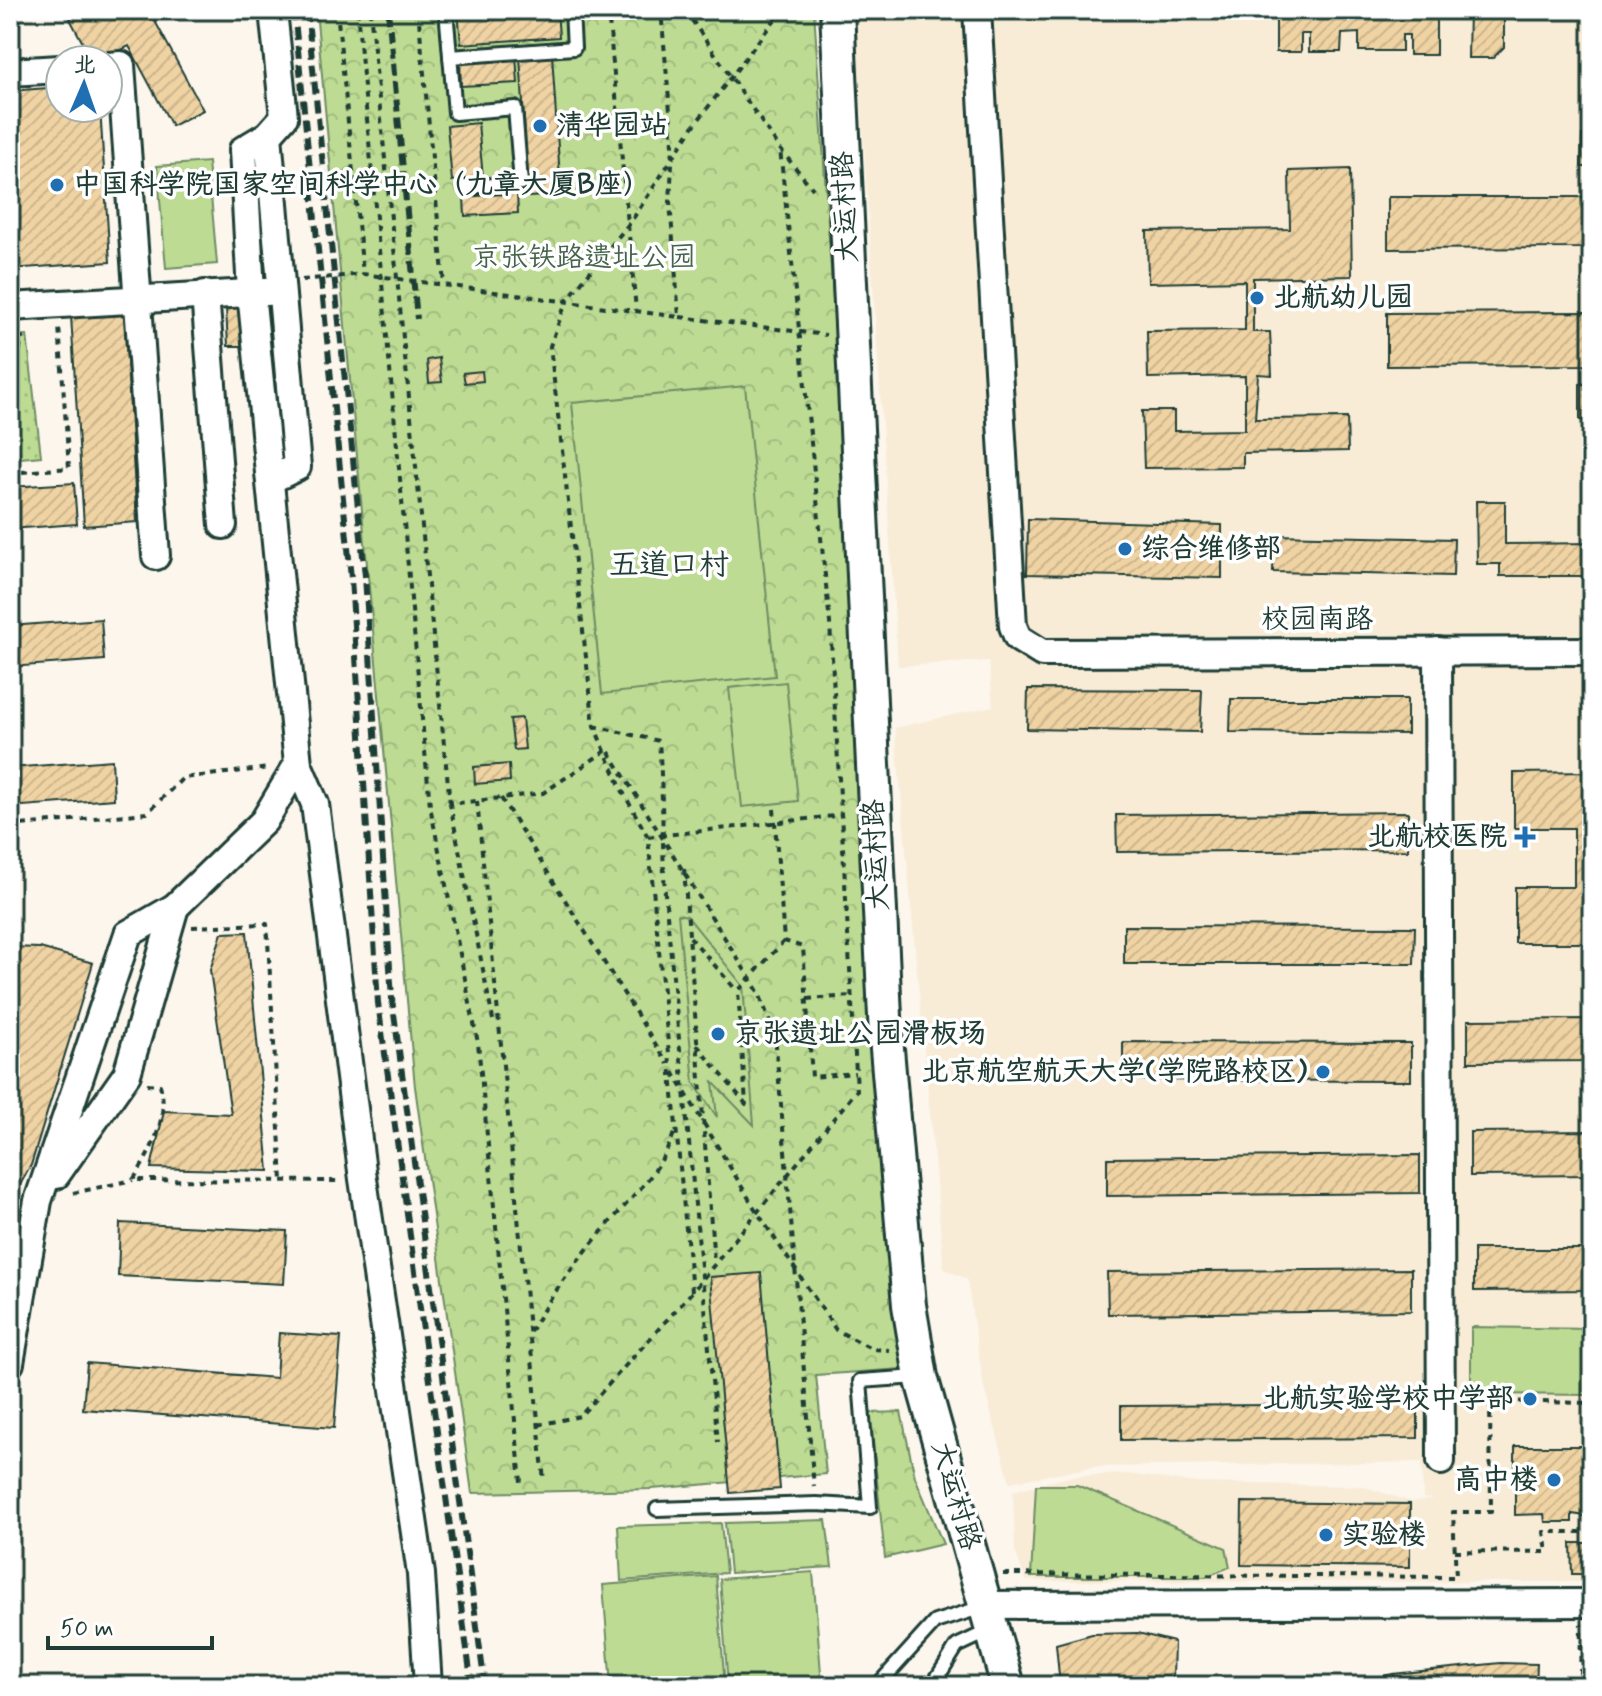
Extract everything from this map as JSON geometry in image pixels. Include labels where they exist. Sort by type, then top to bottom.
[{"type":"street","points":[[273,10],[284,117],[268,135],[243,150],[251,292],[298,764],[315,804],[363,1179],[421,1574],[428,1686]]},
{"type":"street","name":"大运村路","points":[[837,10],[886,1037],[918,1364],[1008,1686]]},
{"type":"street","name":"校园南路","points":[[977,10],[1013,626],[1018,638],[1042,653],[1592,651]]},
{"type":"street","points":[[10,72],[44,70]]},
{"type":"street","points":[[124,106],[156,556]]},
{"type":"street","points":[[268,135],[297,467],[272,479]]},
{"type":"street","points":[[10,307],[138,297],[281,291]]},
{"type":"street","points":[[205,294],[223,525]]},
{"type":"street","points":[[1438,651],[1441,1461]]},
{"type":"street","points":[[10,1363],[15,1306],[38,1201],[128,934],[175,907],[264,821],[298,764]]},
{"type":"street","points":[[38,1201],[127,1074],[175,907]]},
{"type":"street","points":[[989,1617],[1587,1603]]},
{"type":"lane","points":[[446,10],[455,113],[515,108],[521,183],[465,187]]},
{"type":"lane","points":[[450,57],[574,48],[572,10]]},
{"type":"lane","points":[[657,1509],[816,1504],[870,1507],[860,1381],[918,1364]]},
{"type":"lane","points":[[815,1489],[816,1504]]},
{"type":"lane","points":[[877,1686],[935,1622],[989,1617]]},
{"type":"lane","points":[[932,1686],[957,1646],[989,1617]]},
{"type":"path","points":[[337,10],[363,274]]},
{"type":"path","points":[[357,10],[430,806],[478,1043],[521,1482]]},
{"type":"path","points":[[370,10],[450,804],[498,1041]]},
{"type":"path","points":[[418,10],[444,284]]},
{"type":"path","points":[[608,10],[636,311]]},
{"type":"path","points":[[661,10],[673,145],[670,166],[673,172],[672,244],[679,317]]},
{"type":"path","points":[[685,10],[780,149],[813,189]]},
{"type":"path","points":[[782,10],[693,127],[670,166],[567,300],[550,346],[594,726],[751,979],[775,1035],[792,1261],[815,1489]]},
{"type":"path","points":[[538,1425],[580,1416],[692,1292],[857,1090],[830,623],[780,149]]},
{"type":"path","points":[[298,265],[299,280],[363,274],[800,334],[852,334]]},
{"type":"path","points":[[10,473],[69,468],[57,303]]},
{"type":"path","points":[[10,386],[23,336]]},
{"type":"path","points":[[594,726],[659,741],[665,809],[662,835],[718,1442]]},
{"type":"path","points":[[450,804],[543,793],[607,750]]},
{"type":"path","points":[[607,750],[622,790],[648,837],[692,1292]]},
{"type":"path","points":[[10,826],[147,813],[183,778],[298,764]]},
{"type":"path","points":[[501,798],[757,1212],[836,1330],[873,1349],[918,1364]]},
{"type":"path","points":[[477,801],[498,1041],[544,1481]]},
{"type":"path","points":[[738,991],[784,941],[774,809]]},
{"type":"path","points":[[648,837],[843,815]]},
{"type":"path","points":[[683,867],[714,1265]]},
{"type":"path","points":[[175,907],[193,928],[267,924],[282,1181]]},
{"type":"path","points":[[689,936],[738,991],[746,1104],[697,1045]]},
{"type":"path","points":[[784,941],[803,947],[812,1077],[856,1073]]},
{"type":"path","points":[[807,999],[852,996]]},
{"type":"path","points":[[127,1074],[138,1084],[160,1085],[164,1097],[152,1151],[133,1180]]},
{"type":"path","points":[[529,1334],[550,1297],[601,1233],[645,1185],[668,1153],[676,1128]]},
{"type":"path","points":[[38,1201],[133,1180],[363,1179]]},
{"type":"path","points":[[997,1574],[1456,1577],[1453,1512],[1491,1512],[1490,1401],[1592,1403]]},
{"type":"path","points":[[1455,1551],[1547,1552],[1544,1532],[1592,1532]]},
{"type":"path","points":[[1580,1686],[1587,1603]]},
{"type":"shaded area","name":"北京航空航天大学(学院路校区)","points":[[855,10],[1592,10],[1592,1582],[1026,1581],[1015,1551],[1013,1491],[1073,1476],[1127,1474],[1197,1483],[1362,1486],[1412,1502],[1433,1499],[1423,1498],[1422,1462],[1093,1467],[1010,1482],[984,1388],[967,1279],[944,1269],[895,728],[993,706],[989,661],[898,666]]},
{"type":"green space","name":"京张铁路遗址公园","points":[[316,10],[814,10],[902,1351],[902,1369],[816,1375],[826,1474],[652,1489],[472,1493],[415,1087]]},
{"type":"green space","points":[[208,162],[217,264],[166,268],[157,166]]},
{"type":"green space","points":[[27,335],[41,456],[10,459],[10,336]]},
{"type":"green space","points":[[745,386],[775,676],[602,694],[572,403]]},
{"type":"green space","points":[[786,682],[798,801],[742,807],[729,688]]},
{"type":"green space","name":"京张遗址公园滑板场","points":[[678,914],[687,916],[743,986],[754,1125],[713,1082],[717,1117],[694,1083]]},
{"type":"green space","points":[[1471,1327],[1592,1329],[1592,1395],[1471,1394]]},
{"type":"green space","points":[[901,1412],[915,1477],[943,1544],[885,1558],[870,1413]]},
{"type":"green space","points":[[1036,1485],[1077,1485],[1226,1548],[1230,1567],[1205,1577],[1031,1577]]},
{"type":"green space","points":[[826,1520],[832,1567],[730,1573],[725,1523]]},
{"type":"green space","points":[[721,1523],[726,1573],[621,1581],[618,1526]]},
{"type":"green space","points":[[813,1572],[822,1686],[728,1686],[720,1579]]},
{"type":"green space","points":[[716,1576],[725,1686],[611,1686],[603,1585]]},
{"type":"building","points":[[86,10],[149,10],[203,110],[172,126],[129,46],[124,48],[124,44],[83,44],[70,19]]},
{"type":"building","points":[[458,10],[557,10],[559,37],[461,44]]},
{"type":"building","points":[[1276,10],[1436,10],[1436,55],[1409,55],[1409,35],[1402,35],[1402,51],[1359,51],[1359,33],[1342,34],[1341,52],[1309,52],[1309,34],[1301,34],[1301,52],[1276,52]]},
{"type":"building","points":[[1469,10],[1504,10],[1504,47],[1493,58],[1468,58]]},
{"type":"building","name":"清华园站","points":[[552,54],[561,195],[529,197],[520,56]]},
{"type":"building","points":[[516,56],[518,83],[461,86],[460,60]]},
{"type":"building","name":"中国科学院国家空间科学中心（九章大厦B座）","points":[[44,88],[44,124],[101,124],[110,262],[10,269],[10,91]]},
{"type":"building","name":"清华园站","points":[[478,123],[483,178],[452,181],[447,126]]},
{"type":"building","points":[[1582,135],[1592,135],[1592,167],[1581,167]]},
{"type":"building","name":"北航幼儿园","points":[[1350,169],[1352,276],[1253,278],[1253,332],[1270,332],[1272,375],[1258,374],[1255,419],[1347,418],[1348,451],[1243,453],[1243,467],[1144,468],[1142,411],[1174,411],[1174,431],[1245,430],[1245,376],[1148,378],[1147,331],[1245,330],[1245,281],[1148,283],[1147,231],[1290,229],[1289,171]]},
{"type":"building","points":[[517,193],[518,213],[465,216],[464,197]]},
{"type":"building","points":[[1388,197],[1590,197],[1590,248],[1388,249]]},
{"type":"building","points":[[241,307],[243,346],[228,346],[226,308]]},
{"type":"building","points":[[1590,312],[1591,365],[1387,366],[1387,313]]},
{"type":"building","points":[[124,313],[137,522],[84,526],[71,316]]},
{"type":"building","points":[[439,358],[442,382],[429,383],[427,360]]},
{"type":"building","points":[[482,371],[483,381],[465,383],[463,373]]},
{"type":"building","points":[[1592,383],[1592,420],[1580,420],[1580,384]]},
{"type":"building","points":[[74,483],[77,524],[10,529],[10,487]]},
{"type":"building","points":[[1476,501],[1505,501],[1505,544],[1592,543],[1592,576],[1500,576],[1500,564],[1477,564]]},
{"type":"building","name":"综合维修部","points":[[1028,519],[1222,525],[1222,578],[1027,574]]},
{"type":"building","points":[[1274,535],[1454,539],[1453,576],[1273,572]]},
{"type":"building","points":[[101,619],[104,660],[10,667],[10,626]]},
{"type":"building","points":[[1028,689],[1202,690],[1200,732],[1027,729]]},
{"type":"building","points":[[1231,699],[1407,699],[1407,734],[1230,732]]},
{"type":"building","points":[[522,718],[525,749],[514,750],[510,719]]},
{"type":"building","points":[[112,760],[114,799],[10,807],[10,768]]},
{"type":"building","points":[[509,764],[510,781],[475,784],[474,767]]},
{"type":"building","name":"北航校医院","points":[[1592,772],[1592,943],[1515,943],[1515,887],[1574,887],[1574,828],[1514,828],[1514,773]]},
{"type":"building","points":[[1408,812],[1408,850],[1117,852],[1116,815]]},
{"type":"building","points":[[1124,926],[1415,927],[1414,964],[1124,964]]},
{"type":"building","points":[[247,932],[269,1171],[151,1168],[164,1111],[231,1114],[210,970],[222,933]]},
{"type":"building","points":[[10,947],[40,948],[93,963],[31,1165],[10,1203]]},
{"type":"building","points":[[1592,1019],[1592,1061],[1468,1062],[1468,1020]]},
{"type":"building","points":[[1123,1042],[1411,1043],[1411,1081],[1123,1080]]},
{"type":"building","points":[[1592,1131],[1592,1175],[1470,1176],[1470,1132]]},
{"type":"building","points":[[1420,1155],[1420,1193],[1107,1196],[1107,1158]]},
{"type":"building","points":[[120,1223],[287,1231],[284,1284],[118,1276]]},
{"type":"building","points":[[1474,1249],[1592,1249],[1592,1290],[1474,1291]]},
{"type":"building","points":[[1411,1269],[1411,1311],[1108,1314],[1107,1272]]},
{"type":"building","points":[[761,1273],[780,1489],[730,1493],[710,1277]]},
{"type":"building","points":[[279,1333],[341,1337],[334,1428],[83,1409],[87,1363],[276,1378]]},
{"type":"building","points":[[1418,1404],[1418,1438],[1121,1440],[1121,1406]]},
{"type":"building","name":"高中楼","points":[[1515,1446],[1592,1446],[1592,1517],[1572,1514],[1572,1522],[1545,1522],[1544,1514],[1515,1515]]},
{"type":"building","name":"实验楼","points":[[1242,1502],[1410,1504],[1410,1567],[1241,1565]]},
{"type":"building","points":[[1571,1543],[1592,1543],[1592,1574],[1572,1574]]},
{"type":"building","points":[[1138,1633],[1174,1642],[1173,1678],[1116,1677],[1116,1686],[1060,1686],[1056,1644],[1092,1634]]},
{"type":"building","points":[[1501,1663],[1537,1664],[1536,1686],[1395,1686],[1393,1674]]},
{"type":"building","points":[[1393,1674],[1395,1686],[1339,1686],[1347,1684]]},
{"type":"railway","points":[[294,10],[351,578],[378,1003],[472,1686]]},
{"type":"railway","points":[[307,10],[365,576],[392,999],[485,1686]]},
{"type":"railway","points":[[388,10],[417,319]]},
{"type":"place","name":"清华园站","points":[[540,126]]},
{"type":"place","name":"中国科学院国家空间科学中心（九章大厦B座）","points":[[57,185]]},
{"type":"place","name":"北航幼儿园","points":[[1257,298]]},
{"type":"place","name":"综合维修部","points":[[1125,549]]},
{"type":"place","name":"北航校医院","points":[[1525,837]]},
{"type":"place","name":"京张遗址公园滑板场","points":[[718,1034]]},
{"type":"place","name":"北京航空航天大学(学院路校区)","points":[[1323,1072]]},
{"type":"place","name":"北航实验学校中学部","points":[[1530,1399]]},
{"type":"place","name":"高中楼","points":[[1554,1480]]},
{"type":"place","name":"实验楼","points":[[1326,1535]]},
{"type":"district","name":"五道口村","points":[[669,565]]}]
